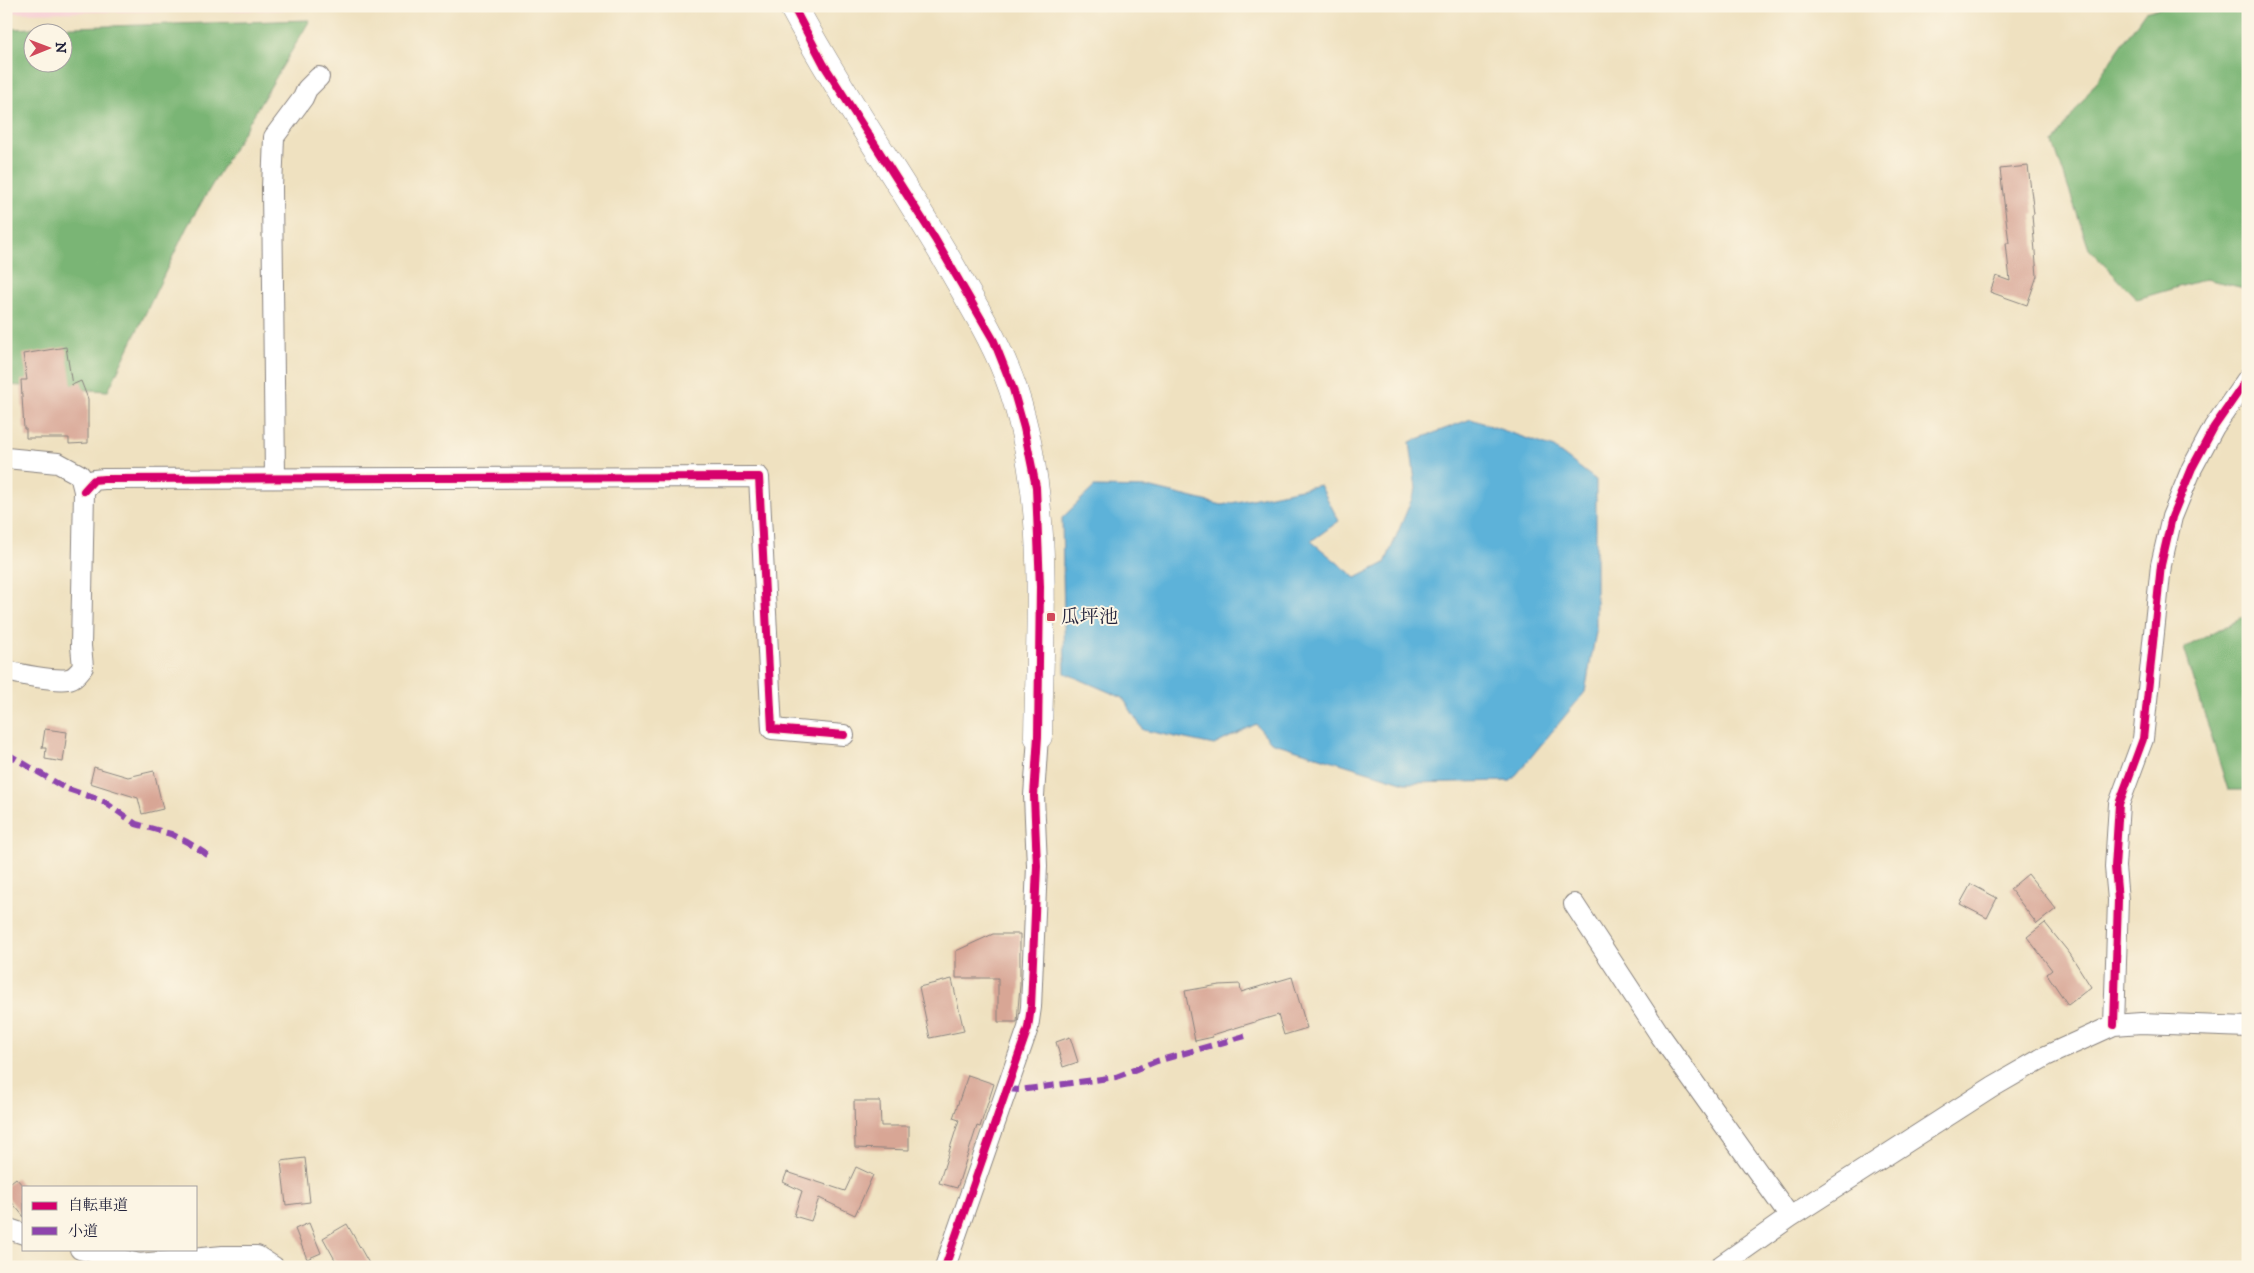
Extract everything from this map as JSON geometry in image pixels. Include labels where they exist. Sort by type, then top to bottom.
[{"type":"street","points":[[793,6],[824,65],[930,232],[989,333],[1013,389],[1036,487],[1040,588],[1038,736],[1034,796],[1037,866],[1033,985],[1029,1021],[945,1267]]},
{"type":"street","points":[[275,477],[272,188],[274,137],[303,98],[307,89],[319,77]]},
{"type":"street","points":[[2114,1025],[2118,900],[2115,867],[2119,804],[2143,739],[2161,565],[2172,517],[2192,468],[2214,427],[2248,378]]},
{"type":"street","points":[[6,458],[58,463],[66,466],[80,475],[84,491],[83,667],[78,674],[69,679],[20,675],[6,670]]},
{"type":"street","points":[[84,491],[94,480],[104,478],[758,477],[772,729],[844,735]]},
{"type":"street","points":[[1574,904],[1660,1035],[1790,1217]]},
{"type":"street","points":[[1719,1267],[1790,1217],[1994,1086],[2046,1056],[2114,1025],[2141,1023],[2248,1027]]},
{"type":"street","points":[[6,1228],[22,1233]]},
{"type":"street","points":[[84,1250],[139,1264],[223,1256],[257,1256],[274,1267]]},
{"type":"shaded area","points":[[6,6],[299,6],[296,10],[6,13]]},
{"type":"green space","points":[[2167,6],[2248,6],[2248,289],[2206,279],[2137,299],[2089,249],[2053,143],[2145,12]]},
{"type":"green space","points":[[310,20],[187,227],[108,391],[6,385],[6,29],[22,29],[22,72],[72,72],[72,27]]},
{"type":"green space","points":[[2248,615],[2248,790],[2228,790],[2184,648]]},
{"type":"water","name":"瓜坪池","points":[[1471,419],[1554,448],[1596,480],[1596,632],[1585,692],[1511,781],[1405,783],[1271,742],[1256,724],[1214,745],[1143,730],[1123,698],[1065,673],[1062,518],[1094,487],[1152,488],[1222,505],[1320,485],[1339,521],[1311,541],[1356,578],[1385,563],[1416,489],[1410,442]]},
{"type":"building","points":[[2028,166],[2034,214],[2032,215],[2037,276],[2027,305],[1990,292],[1996,276],[2010,281],[2006,243],[2009,243],[2000,169]]},
{"type":"building","points":[[66,347],[72,385],[81,381],[88,399],[88,443],[69,444],[69,438],[26,438],[21,380],[27,380],[23,354]]},
{"type":"building","points":[[45,729],[67,732],[63,762],[45,759],[46,748],[42,748]]},
{"type":"building","points":[[94,767],[128,777],[154,771],[163,809],[142,814],[138,798],[90,783]]},
{"type":"building","points":[[2028,874],[2056,909],[2037,924],[2010,889]]},
{"type":"building","points":[[1971,884],[1997,898],[1987,918],[1960,904]]},
{"type":"building","points":[[2045,923],[2070,954],[2091,987],[2068,1005],[2047,974],[2052,970],[2027,937]]},
{"type":"building","points":[[993,934],[1020,934],[1020,985],[1017,1022],[998,1022],[998,978],[956,978],[956,951]]},
{"type":"building","points":[[1292,977],[1307,1028],[1284,1035],[1278,1015],[1212,1035],[1213,1037],[1195,1041],[1185,991],[1219,985],[1240,984],[1241,992]]},
{"type":"building","points":[[952,979],[964,1031],[930,1038],[919,987]]},
{"type":"building","points":[[1070,1037],[1078,1062],[1063,1067],[1056,1042]]},
{"type":"building","points":[[968,1075],[994,1084],[980,1127],[977,1126],[957,1188],[939,1183],[959,1120],[953,1118]]},
{"type":"building","points":[[854,1101],[880,1101],[881,1126],[909,1126],[909,1150],[855,1148]]},
{"type":"building","points":[[305,1158],[310,1202],[286,1205],[281,1161]]},
{"type":"building","points":[[856,1167],[873,1175],[855,1215],[819,1198],[811,1221],[794,1216],[802,1191],[783,1182],[787,1172],[845,1191]]},
{"type":"building","points":[[16,1178],[23,1186],[22,1215],[6,1195],[6,1186]]},
{"type":"building","points":[[309,1223],[321,1253],[307,1259],[295,1229]]},
{"type":"building","points":[[347,1224],[371,1267],[339,1267],[323,1238]]},
{"type":"marked path","points":[[6,753],[65,788],[103,801],[136,824],[171,834],[209,856]]},
{"type":"marked path","points":[[1007,1089],[1020,1090],[1116,1077],[1157,1061],[1245,1036]]},
{"type":"cycle path","points":[[793,6],[824,65],[935,239],[994,341],[1013,389],[1024,428],[1036,487],[1040,587],[1038,736],[1034,796],[1037,866],[1031,1007],[1028,1028],[945,1267]]},
{"type":"cycle path","points":[[2114,1025],[2118,900],[2115,867],[2119,804],[2143,739],[2161,565],[2172,517],[2192,468],[2214,427],[2248,378]]},
{"type":"cycle path","points":[[84,491],[94,480],[104,479],[759,477],[772,729],[844,735]]},
{"type":"place","name":"瓜坪池","points":[[1051,617]]}]
